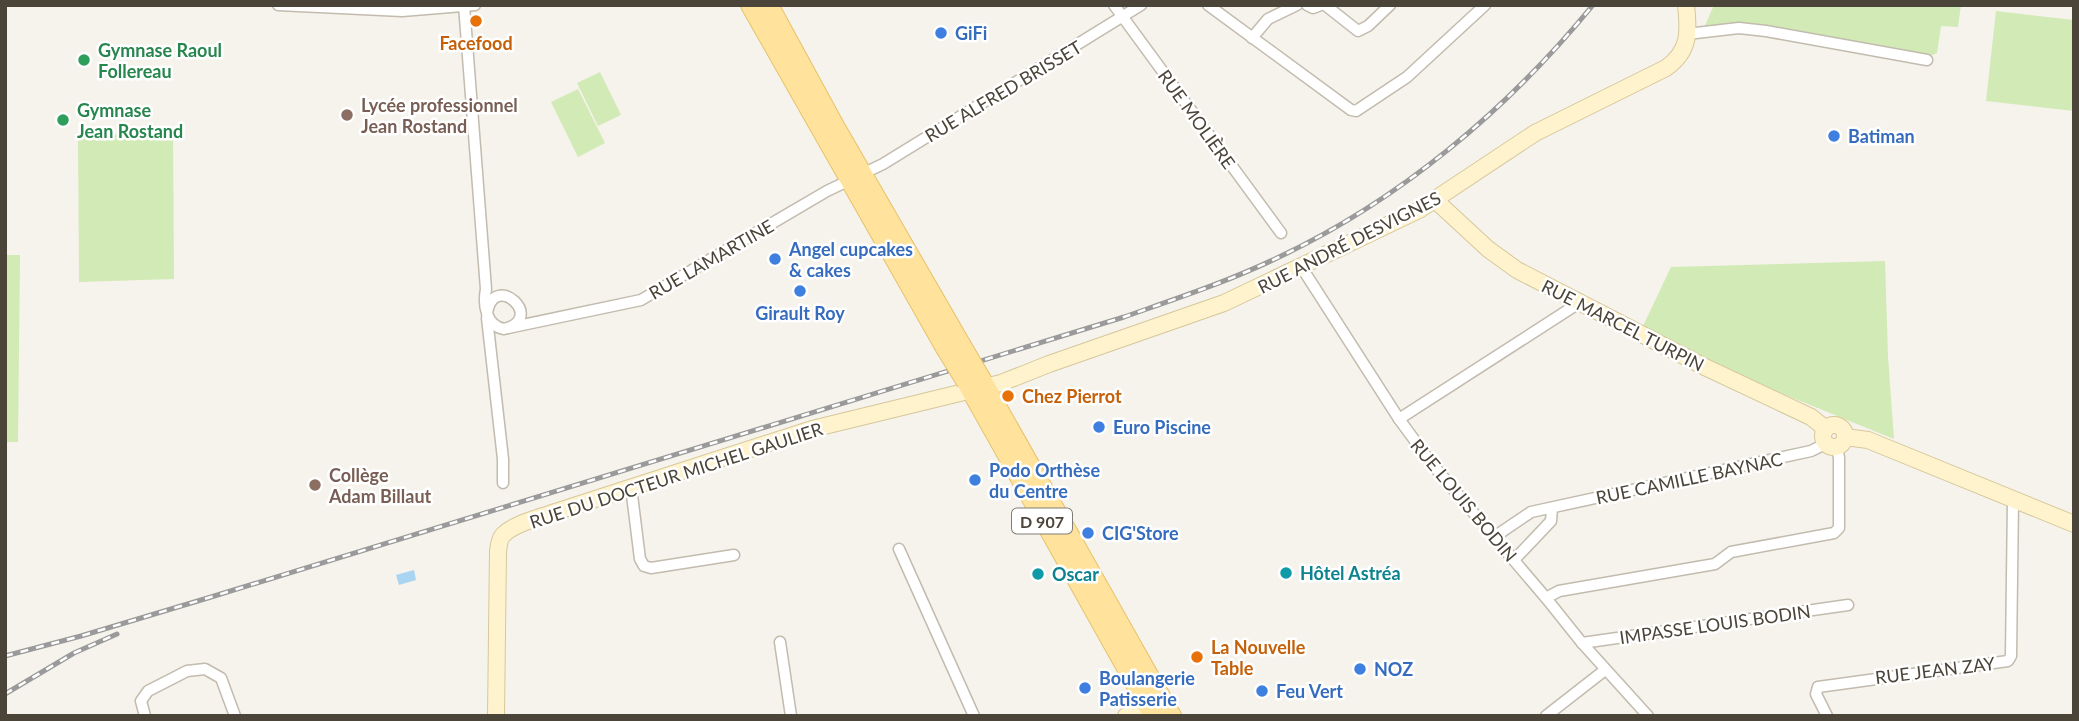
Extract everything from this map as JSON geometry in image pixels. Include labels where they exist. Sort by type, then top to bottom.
[{"type":"main road","name":"D 907","points":[[750,5],[819,111],[856,177],[928,320],[952,346]]},
{"type":"main road","name":"D 907","points":[[769,5],[819,111]]},
{"type":"main road","name":"D 907","points":[[856,177],[925,282],[952,346],[975,384],[1005,424],[1154,707],[1172,716]]},
{"type":"street","points":[[278,5],[390,11],[468,6],[488,334],[503,459],[503,483]]},
{"type":"street","points":[[760,5],[819,111]]},
{"type":"street","name":"RUE MOLIÈRE","points":[[1114,5],[1281,233]]},
{"type":"street","name":"RUE ALFRED BRISSET","points":[[856,177],[883,164],[1141,5]]},
{"type":"street","points":[[1208,5],[1356,111],[1407,77],[1485,5]]},
{"type":"street","points":[[1252,38],[1268,19],[1297,5]]},
{"type":"street","points":[[1307,5],[1313,8],[1323,5],[1358,31],[1390,5]]},
{"type":"street","name":"RUE ANDRÉ DESVIGNES","points":[[975,384],[1001,383],[1224,303],[1419,210],[1535,133],[1676,61],[1682,52],[1689,27],[1686,5]]},
{"type":"street","points":[[1687,34],[1739,28],[1927,60]]},
{"type":"street","name":"RUE LAMARTINE","points":[[503,328],[641,300],[827,191],[856,177]]},
{"type":"street","name":"RUE MARCEL TURPIN","points":[[1435,200],[1488,249],[1517,270],[1705,367],[1811,417],[1833,439],[1868,440],[2074,524]]},
{"type":"street","name":"RUE LOUIS BODIN","points":[[1302,268],[1399,419],[1432,464],[1605,670],[1648,716]]},
{"type":"street","points":[[491,344],[492,334],[516,323],[520,312],[516,302],[503,296],[491,302],[487,314],[491,323],[503,328]]},
{"type":"street","points":[[1399,419],[1579,303]]},
{"type":"street","name":"RUE LAMARTINE","points":[[520,312],[550,319]]},
{"type":"street","name":"RUE DU DOCTEUR MICHEL GAULIER","points":[[496,716],[497,565],[503,535],[515,527],[555,512],[812,429],[975,384]]},
{"type":"street","points":[[1546,598],[1559,591],[1715,564],[1731,552],[1834,533],[1839,528],[1839,458],[1833,439]]},
{"type":"street","name":"RUE CAMILLE BAYNAC","points":[[1494,537],[1531,512],[1811,451],[1833,439]]},
{"type":"street","points":[[631,487],[640,559],[644,566],[651,568],[734,555]]},
{"type":"street","name":"RUE JEAN ZAY","points":[[1827,716],[1816,694],[1818,687],[2008,661],[2011,656],[2013,500]]},
{"type":"street","points":[[1514,561],[1550,521],[1552,508]]},
{"type":"street","points":[[899,549],[974,716]]},
{"type":"street","name":"IMPASSE LOUIS BODIN","points":[[1582,643],[1848,605]]},
{"type":"street","points":[[780,642],[791,716]]},
{"type":"street","points":[[145,716],[141,701],[148,691],[187,671],[205,669],[221,678],[235,716]]},
{"type":"street","points":[[1546,716],[1605,670]]},
{"type":"street","points":[[1126,716],[1154,707]]},
{"type":"green space","points":[[1714,5],[1961,5],[1958,27],[1941,26],[1937,53],[1930,56],[1761,24],[1704,28]]},
{"type":"green space","points":[[1996,11],[2074,20],[2074,111],[1986,101]]},
{"type":"green space","points":[[600,72],[621,115],[598,126],[577,83]]},
{"type":"green space","points":[[578,89],[605,143],[578,157],[551,102]]},
{"type":"green space","points":[[173,132],[174,279],[79,282],[78,136]]},
{"type":"green space","points":[[5,255],[20,255],[18,442],[5,442]]},
{"type":"green space","points":[[1885,261],[1894,439],[1763,386],[1643,326],[1671,267]]},
{"type":"water","points":[[414,570],[416,580],[399,585],[396,575]]},
{"type":"railway","points":[[5,656],[211,597],[1124,317],[1239,275],[1322,235],[1366,209],[1449,149],[1525,81],[1593,5]]},
{"type":"railway","points":[[5,694],[74,653],[117,634]]},
{"type":"place","name":"Facefood","points":[[476,21]]},
{"type":"place","name":"GiFi","points":[[941,33]]},
{"type":"place","name":"Gymnase Raoul Follereau","points":[[84,60]]},
{"type":"place","name":"Lycée professionnel Jean Rostand","points":[[347,115]]},
{"type":"place","name":"Gymnase Jean Rostand","points":[[63,120]]},
{"type":"place","name":"Batiman","points":[[1834,136]]},
{"type":"place","name":"Angel cupcakes & cakes","points":[[775,259]]},
{"type":"place","name":"Girault Roy","points":[[800,291]]},
{"type":"place","name":"Chez Pierrot","points":[[1008,396]]},
{"type":"place","name":"Euro Piscine","points":[[1099,427]]},
{"type":"place","name":"Podo Orthèse du Centre","points":[[975,480]]},
{"type":"place","name":"Collège Adam Billaut","points":[[315,485]]},
{"type":"place","name":"CIG'Store","points":[[1088,533]]},
{"type":"place","name":"Hôtel Astréa","points":[[1286,573]]},
{"type":"place","name":"Oscar","points":[[1038,574]]},
{"type":"place","name":"La Nouvelle Table","points":[[1197,657]]},
{"type":"place","name":"NOZ","points":[[1360,669]]},
{"type":"place","name":"Boulangerie Patisserie","points":[[1085,688]]},
{"type":"place","name":"Feu Vert","points":[[1262,691]]}]
